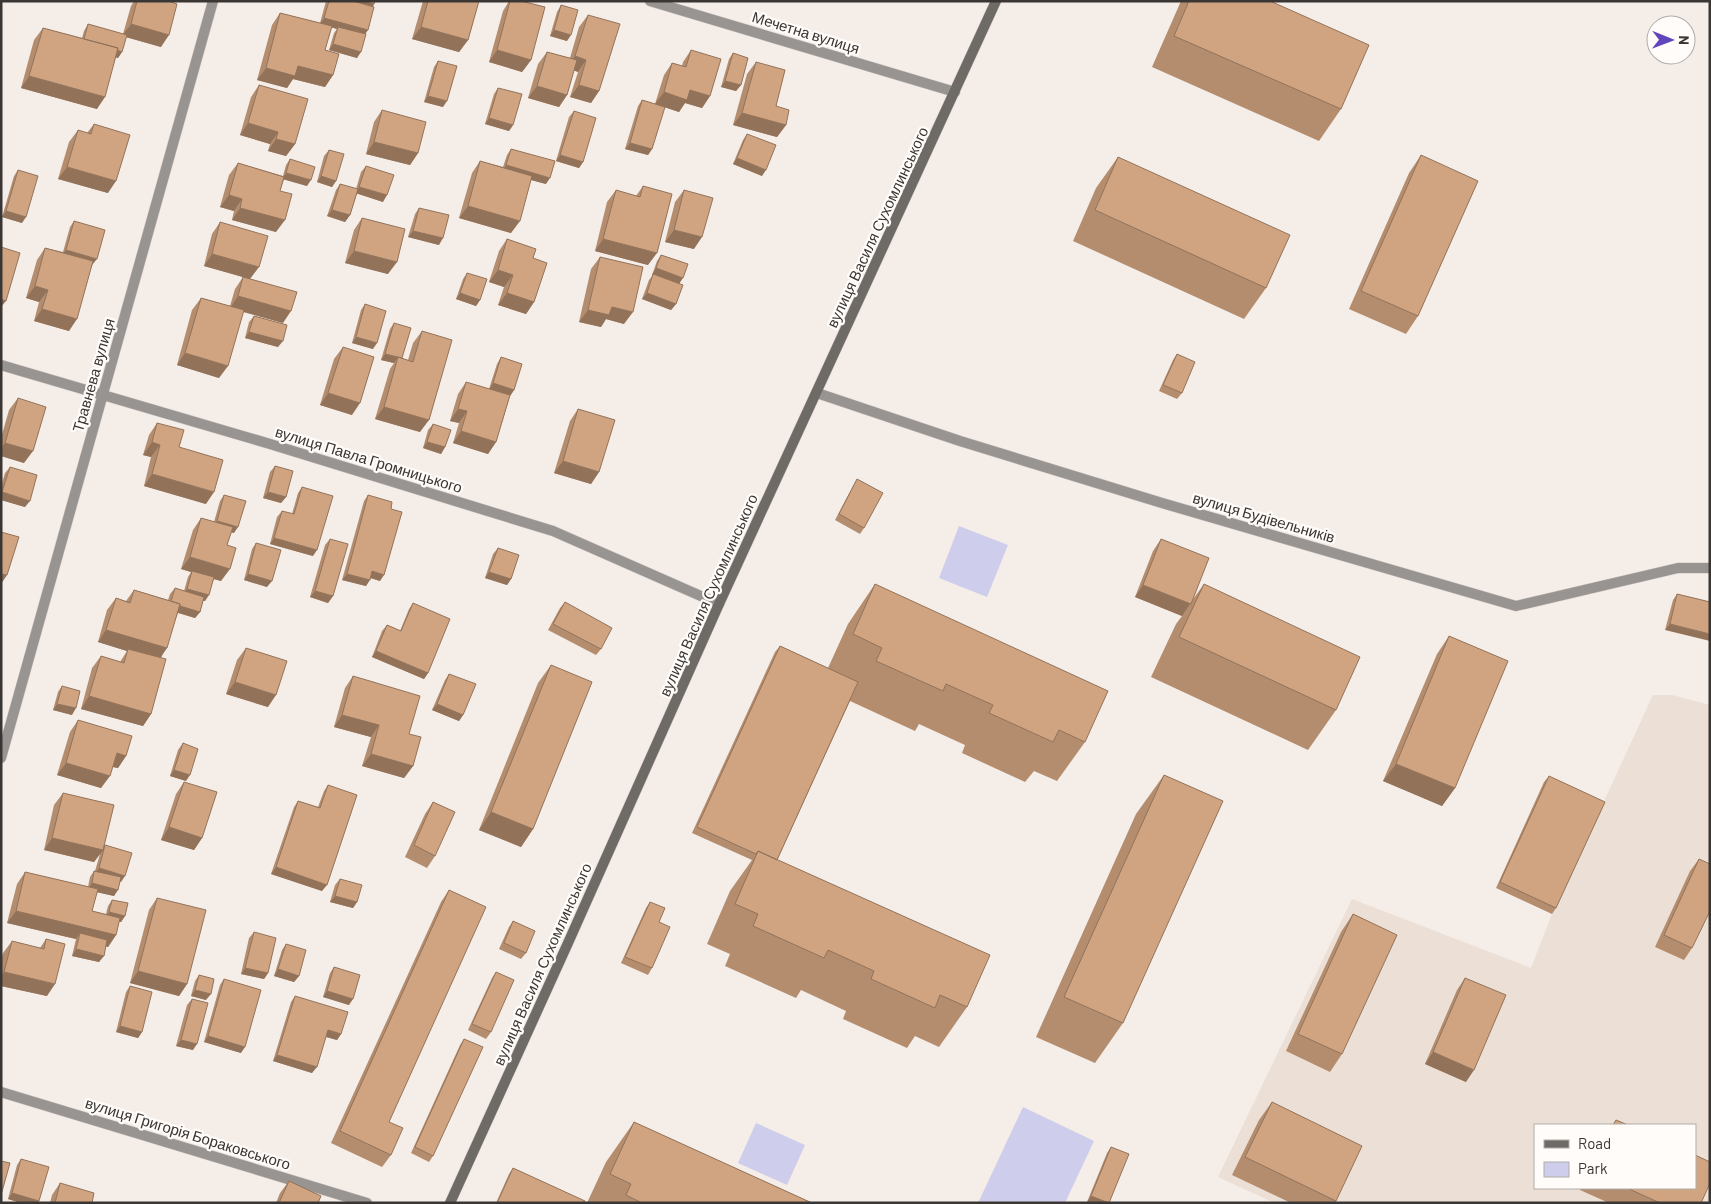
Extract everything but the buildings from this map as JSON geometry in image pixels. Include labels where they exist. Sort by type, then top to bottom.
[{"type":"main road","name":"вулиця Василя Сухомлинського","points":[[450,1203],[568,944],[719,604],[996,1]]},
{"type":"street","name":"Травнева вулиця","points":[[1,758],[214,1]]},
{"type":"street","name":"Мечетна вулиця","points":[[650,1],[955,92]]},
{"type":"street","name":"вулиця Павла Громницького","points":[[1,365],[270,444],[553,531],[719,604]]},
{"type":"street","name":"вулиця Будівельників","points":[[817,392],[951,438],[1162,503],[1516,606],[1678,568],[1710,568]]},
{"type":"street","name":"вулиця Григорія Бораковського","points":[[1,1092],[367,1203]]},
{"type":"shaded area","points":[[1653,695],[1672,695],[1710,705],[1710,1203],[1275,1203],[1218,1177],[1352,899],[1531,968],[1552,914]]},
{"type":"green space","points":[[959,526],[1008,545],[987,597],[939,578]]},
{"type":"green space","points":[[1023,1107],[1094,1141],[1065,1203],[978,1203]]},
{"type":"green space","points":[[756,1123],[805,1145],[787,1185],[738,1163]]}]
